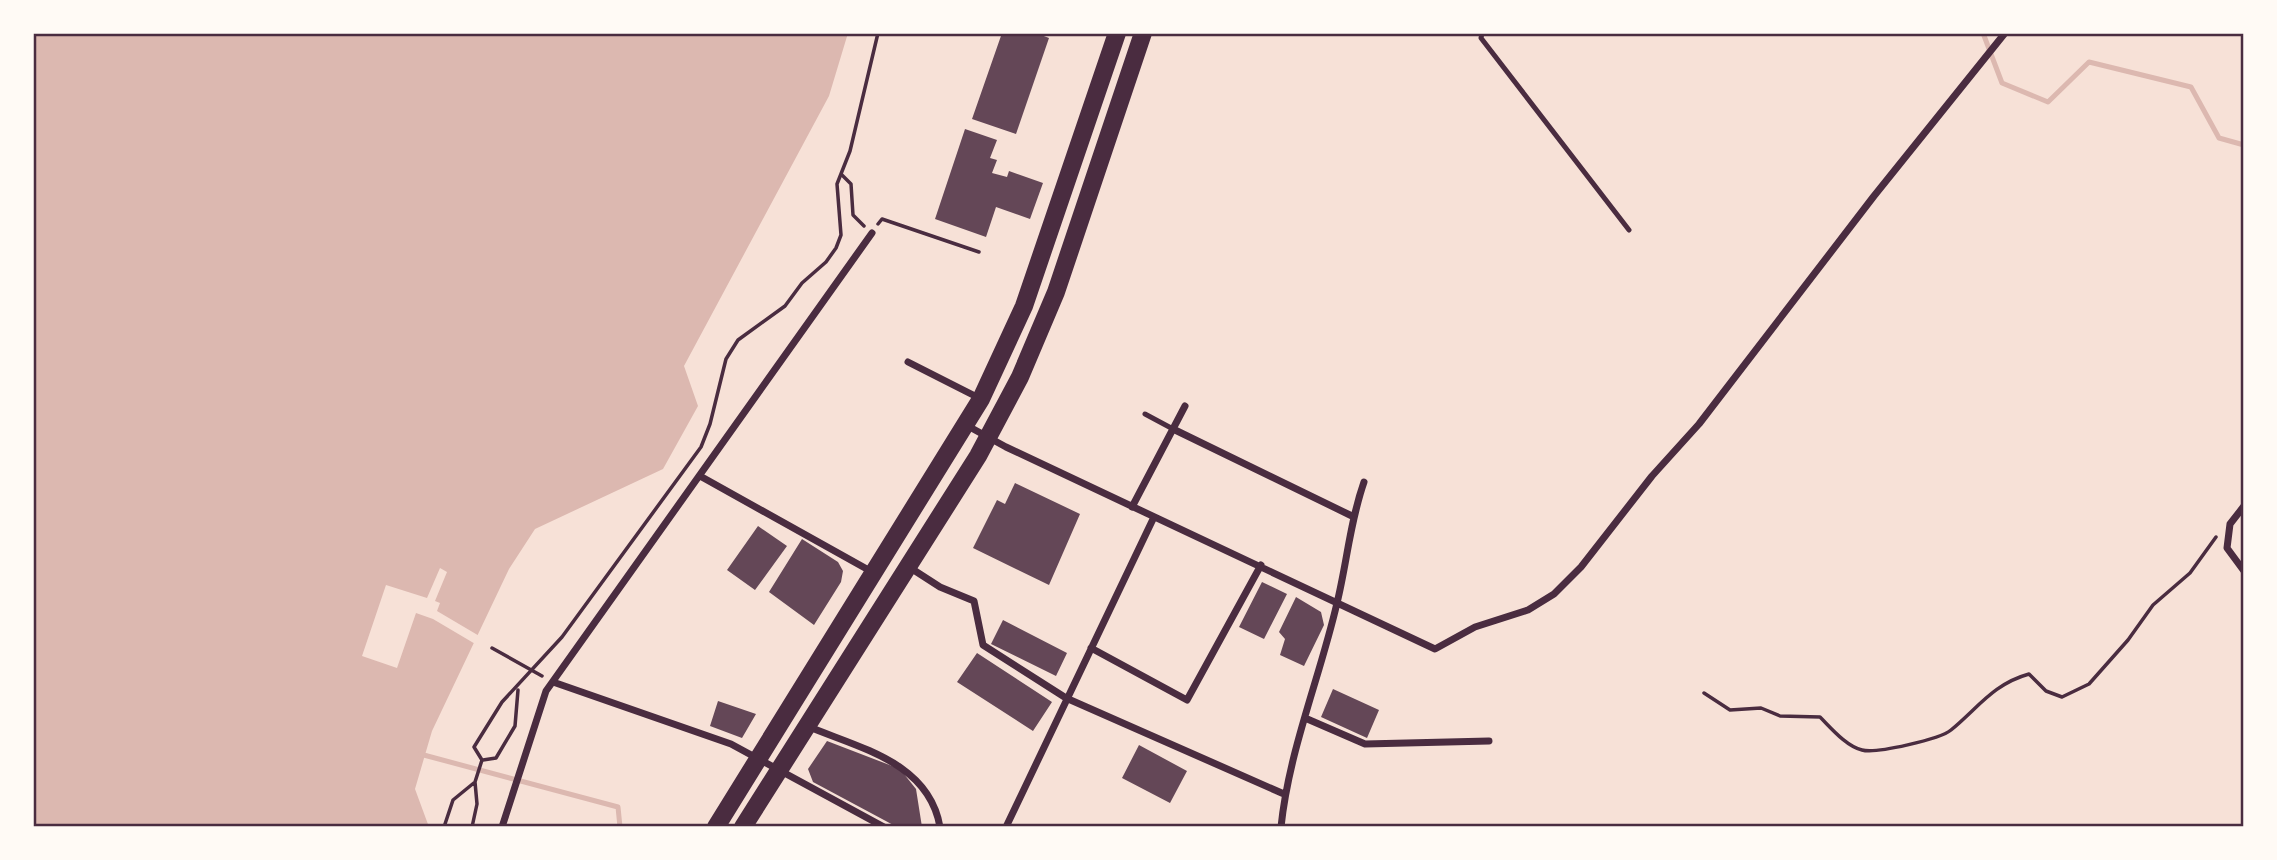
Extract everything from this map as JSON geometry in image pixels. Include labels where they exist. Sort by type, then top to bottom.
[{"type":"main road","points":[[716,827],[981,399],[1024,306],[1117,33]]},
{"type":"main road","points":[[743,827],[989,438],[1034,348],[1056,292],[1143,33]]},
{"type":"street","points":[[967,425],[1132,507],[1261,565],[1435,649],[1475,627],[1528,611],[1554,594],[1581,567],[1652,476],[1699,424],[1874,196],[2005,33]]},
{"type":"street","points":[[502,827],[546,691],[872,233]]},
{"type":"street","points":[[908,362],[981,399]]},
{"type":"street","points":[[1132,507],[1185,406]]},
{"type":"street","points":[[1173,429],[1352,516]]},
{"type":"street","points":[[700,476],[874,573]]},
{"type":"street","points":[[1281,827],[1284,793],[1337,602],[1352,516],[1364,482]]},
{"type":"street","points":[[2244,506],[2230,524],[2227,548],[2244,571]]},
{"type":"street","points":[[1006,827],[1154,517]]},
{"type":"street","points":[[1091,648],[1187,699],[1261,565]]},
{"type":"street","points":[[907,566],[940,587],[974,601],[983,645],[1066,698],[1284,793]]},
{"type":"street","points":[[553,682],[731,744],[884,827]]},
{"type":"street","points":[[1306,718],[1365,744],[1489,741]]},
{"type":"street","points":[[806,726],[902,765],[930,795],[940,827]]},
{"type":"lane","points":[[1482,33],[1481,38],[1629,230]]},
{"type":"lane","points":[[1145,414],[1173,429]]},
{"type":"path","points":[[472,827],[477,803],[475,782],[482,760],[474,747],[502,702],[518,688],[529,670],[562,637],[690,464],[710,424],[726,359],[738,340],[785,306],[802,283],[826,262],[836,248],[841,235],[836,195],[850,152],[878,33]]},
{"type":"path","points":[[841,174],[851,184],[853,215],[872,233],[882,219],[979,253]]},
{"type":"path","points":[[1704,693],[1730,709],[1761,708],[1780,716],[1820,717],[1844,740],[1863,751],[1894,747],[1948,732],[2007,680],[2029,674],[2046,691],[2062,697],[2089,684],[2154,605],[2190,573],[2207,545],[2230,524]]},
{"type":"path","points":[[492,648],[553,682]]},
{"type":"path","points":[[482,760],[496,758],[514,726],[518,688]]},
{"type":"path","points":[[444,827],[453,800],[475,782]]},
{"type":"shaded area","points":[[33,33],[848,33],[829,96],[684,366],[698,406],[663,469],[535,529],[509,569],[432,731],[415,789],[429,827],[33,827]]},
{"type":"pier","points":[[440,568],[447,572],[435,601],[440,603],[437,611],[481,637],[477,645],[433,619],[416,613],[397,668],[362,656],[386,585],[427,598]]},
{"type":"building","points":[[1002,33],[1036,33],[1049,38],[1016,134],[972,119]]},
{"type":"building","points":[[965,129],[997,140],[990,158],[997,160],[992,173],[1007,177],[1009,171],[1043,183],[1030,219],[996,207],[986,237],[935,219]]},
{"type":"building","points":[[1015,483],[1080,514],[1049,585],[973,548],[997,500],[1005,504]]},
{"type":"building","points":[[758,526],[787,546],[755,590],[727,570]]},
{"type":"building","points":[[802,539],[838,562],[843,571],[841,582],[814,625],[769,592]]},
{"type":"building","points":[[1262,582],[1287,594],[1264,639],[1239,627]]},
{"type":"building","points":[[1296,597],[1321,612],[1324,625],[1304,666],[1280,655],[1285,639],[1279,632]]},
{"type":"building","points":[[1003,620],[1067,653],[1056,676],[991,644]]},
{"type":"building","points":[[977,653],[1052,702],[1033,731],[957,682]]},
{"type":"building","points":[[1333,689],[1379,710],[1367,738],[1321,717]]},
{"type":"building","points":[[718,701],[756,714],[742,738],[710,726]]},
{"type":"building","points":[[827,741],[900,769],[916,789],[922,827],[897,827],[813,782],[808,769]]},
{"type":"building","points":[[1139,745],[1187,771],[1170,803],[1122,778]]},
{"type":"waterway","points":[[1983,33],[2002,83],[2048,102],[2089,62],[2191,87],[2219,138],[2244,145]]},
{"type":"waterway","points":[[420,754],[618,807],[620,827]]}]
